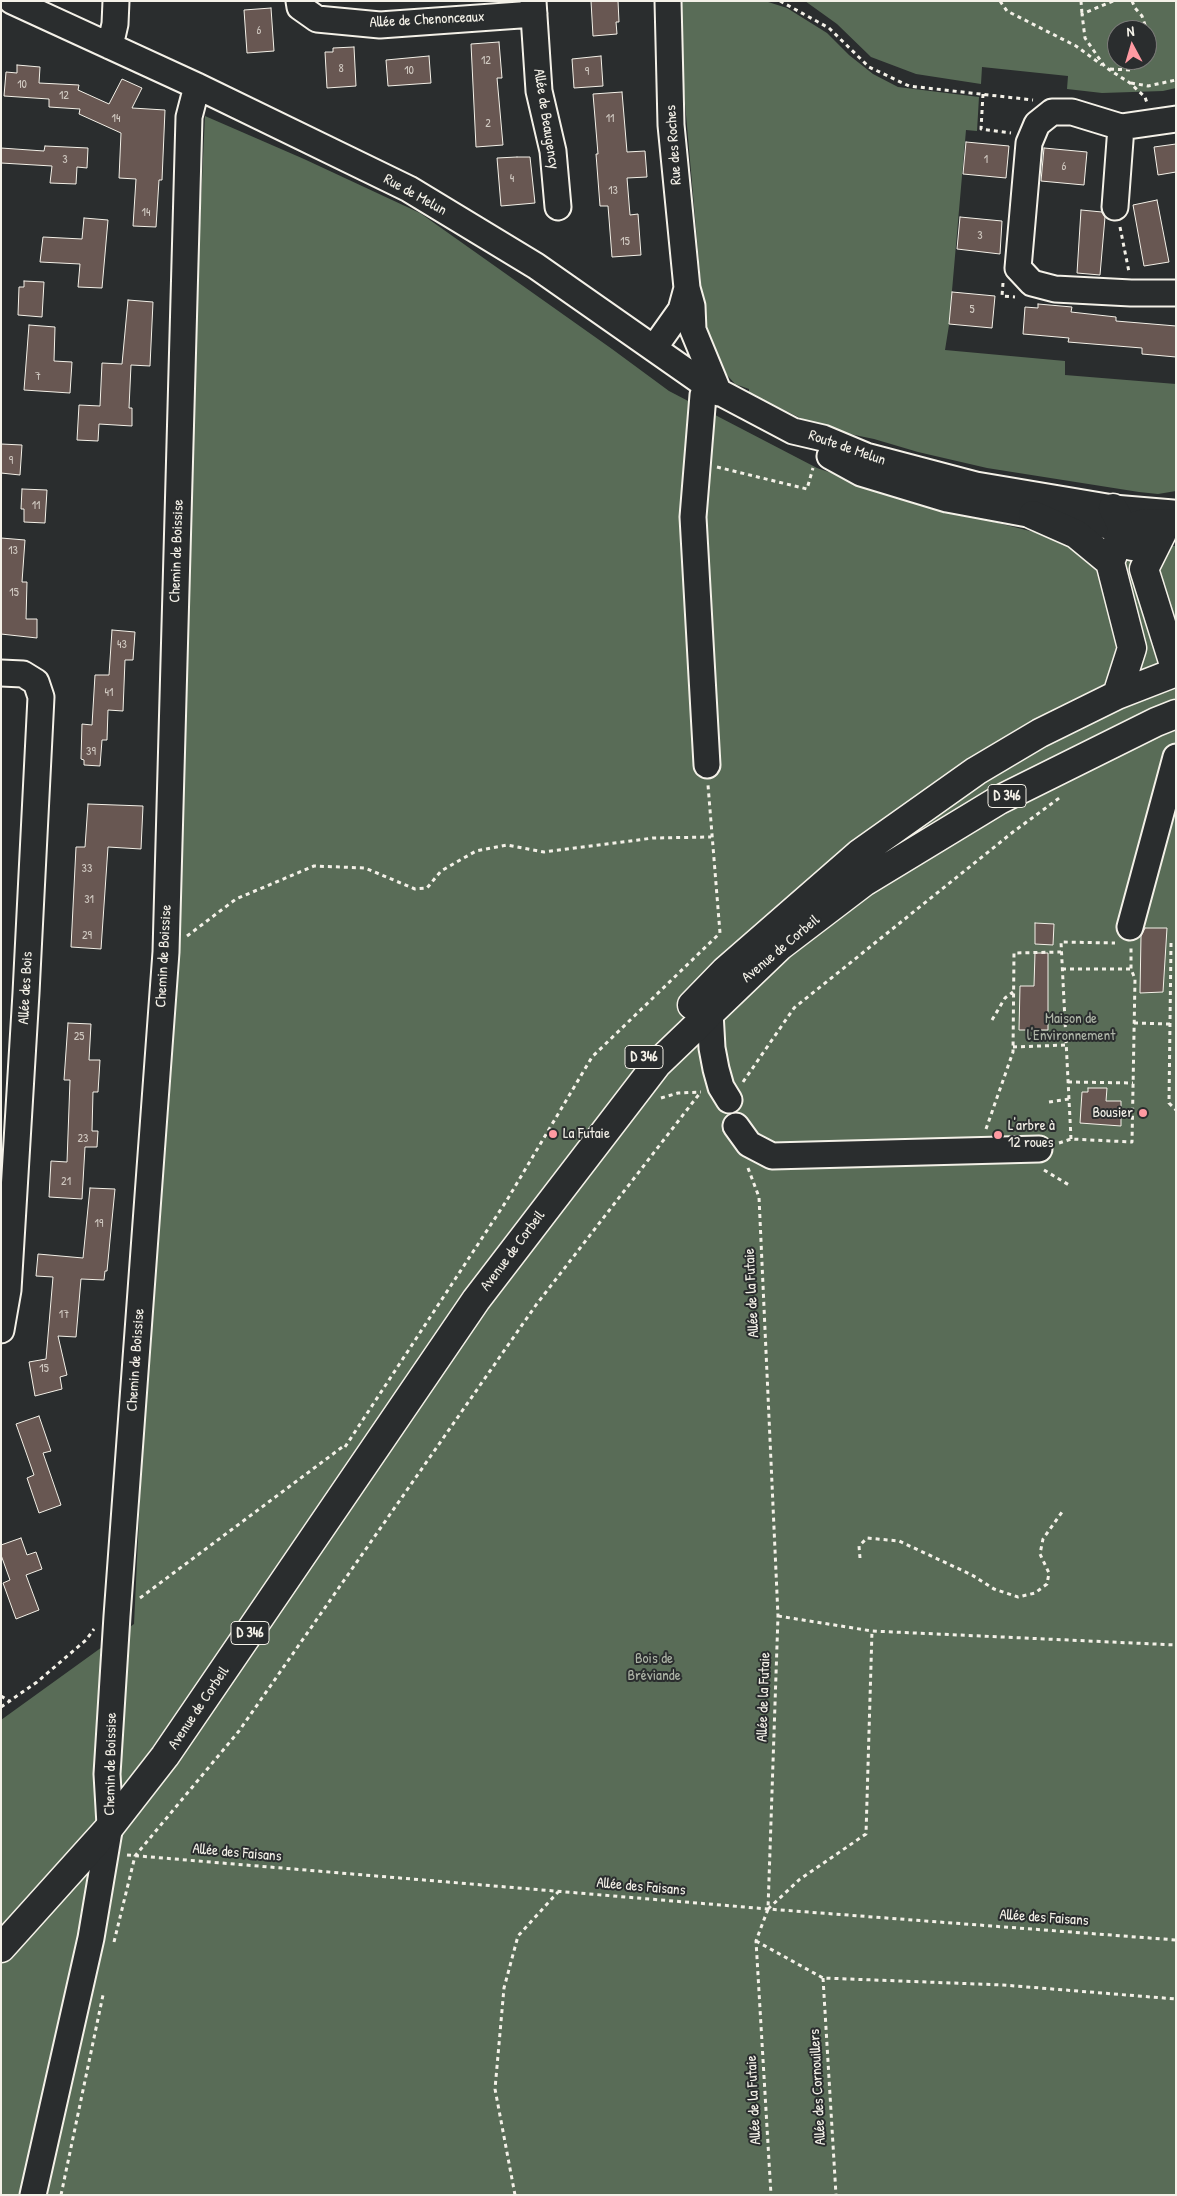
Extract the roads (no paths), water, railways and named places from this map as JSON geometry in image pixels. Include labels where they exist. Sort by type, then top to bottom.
[{"type":"main road","points":[[1033,515],[1076,534],[1110,562]]},
{"type":"main road","points":[[1120,515],[1145,523],[1172,526],[1144,569]]},
{"type":"main road","points":[[1120,515],[1110,562],[1132,648],[1171,693]]},
{"type":"main road","points":[[1120,515],[1169,631],[1171,693]]},
{"type":"main road","points":[[1117,695],[1132,648]]},
{"type":"main road","name":"D 346","points":[[476,1300],[558,1171],[626,1078],[664,1034],[724,971],[859,854],[976,770],[1040,733],[1117,695],[1171,693]]},
{"type":"main road","name":"Avenue de Corbeil","points":[[1,1948],[108,1835],[165,1756],[476,1300],[657,1064],[780,946],[864,882],[1171,693]]},
{"type":"street","name":"Rue de Melun","points":[[12,1],[197,86],[409,189],[536,266],[712,389],[793,431]]},
{"type":"street","points":[[110,46],[115,24],[116,1]]},
{"type":"street","name":"Allée de Chenonceaux","points":[[299,1],[300,8],[318,19],[380,25],[533,8]]},
{"type":"street","name":"Rue des Roches","points":[[668,1],[671,125],[687,288],[692,306],[693,330],[712,389]]},
{"type":"street","name":"Allée de Beaugency","points":[[533,8],[539,91],[553,151],[558,207]]},
{"type":"street","name":"Chemin de Boissise","points":[[34,2195],[91,1938],[108,1835],[107,1774],[117,1616],[166,952],[189,117],[197,86]]},
{"type":"street","points":[[1176,119],[1121,127],[1072,112],[1052,112],[1037,124],[1029,143],[1018,268],[1032,283],[1055,289],[1176,293]]},
{"type":"street","points":[[1115,207],[1121,127]]},
{"type":"street","name":"Rue des Roches","points":[[654,348],[681,310],[687,288]]},
{"type":"street","name":"Rue des Roches","points":[[682,368],[693,330]]},
{"type":"street","points":[[707,765],[693,516],[703,395],[712,389]]},
{"type":"street","name":"Route de Melun","points":[[793,431],[823,438],[866,456],[976,485],[1120,515]]},
{"type":"street","name":"Route de Melun","points":[[793,431],[818,450],[861,473],[947,499],[1033,515],[1120,515]]},
{"type":"street","name":"Allée des Bois","points":[[1,673],[23,674],[36,682],[41,696],[12,1230],[8,1290],[1,1330]]},
{"type":"street","points":[[1130,935],[1176,757]]},
{"type":"street","points":[[710,1012],[712,1048],[716,1069],[721,1087],[729,1100]]},
{"type":"street","points":[[736,1126],[748,1144],[772,1156],[1039,1149]]},
{"type":"place","name":"Bousier","points":[[1143,1113]]},
{"type":"place","name":"La Futaie","points":[[553,1134]]},
{"type":"place","name":"L'arbre à 12 roues","points":[[998,1135]]},
{"type":"park label","name":"Maison de l'Environnement","points":[[1071,1028]]},
{"type":"park label","name":"Bois de Bréviande","points":[[654,1668]]}]
